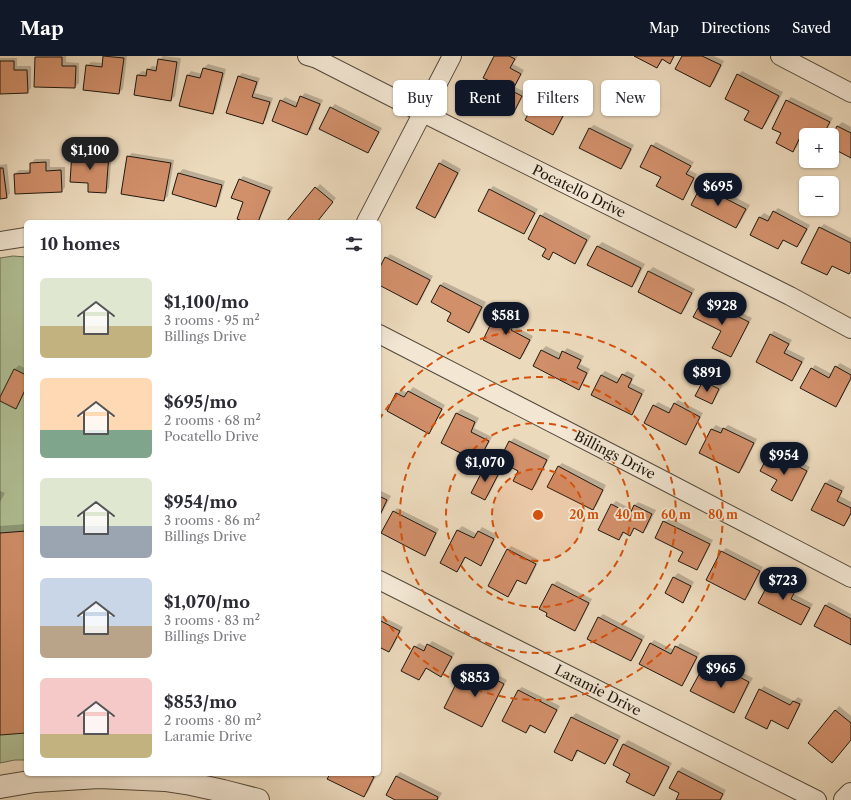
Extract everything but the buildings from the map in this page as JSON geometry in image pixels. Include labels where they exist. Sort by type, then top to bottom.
[{"type":"street","name":"Pocatello Drive","points":[[307,56],[317,59],[393,98]]},
{"type":"street","points":[[440,80],[452,56]]},
{"type":"street","points":[[780,56],[851,93]]},
{"type":"street","points":[[367,220],[421,116]]},
{"type":"street","name":"Pocatello Drive","points":[[429,116],[790,296],[851,329]]},
{"type":"street","points":[[0,241],[24,237]]},
{"type":"street","name":"Billings Drive","points":[[381,335],[851,578]]},
{"type":"street","name":"Laramie Drive","points":[[381,581],[817,800]]},
{"type":"street","points":[[0,787],[35,781],[99,777],[165,777],[258,800]]},
{"type":"street","points":[[845,800],[851,794]]},
{"type":"green space","points":[[13,256],[24,257],[24,760],[0,763],[0,258]]}]
